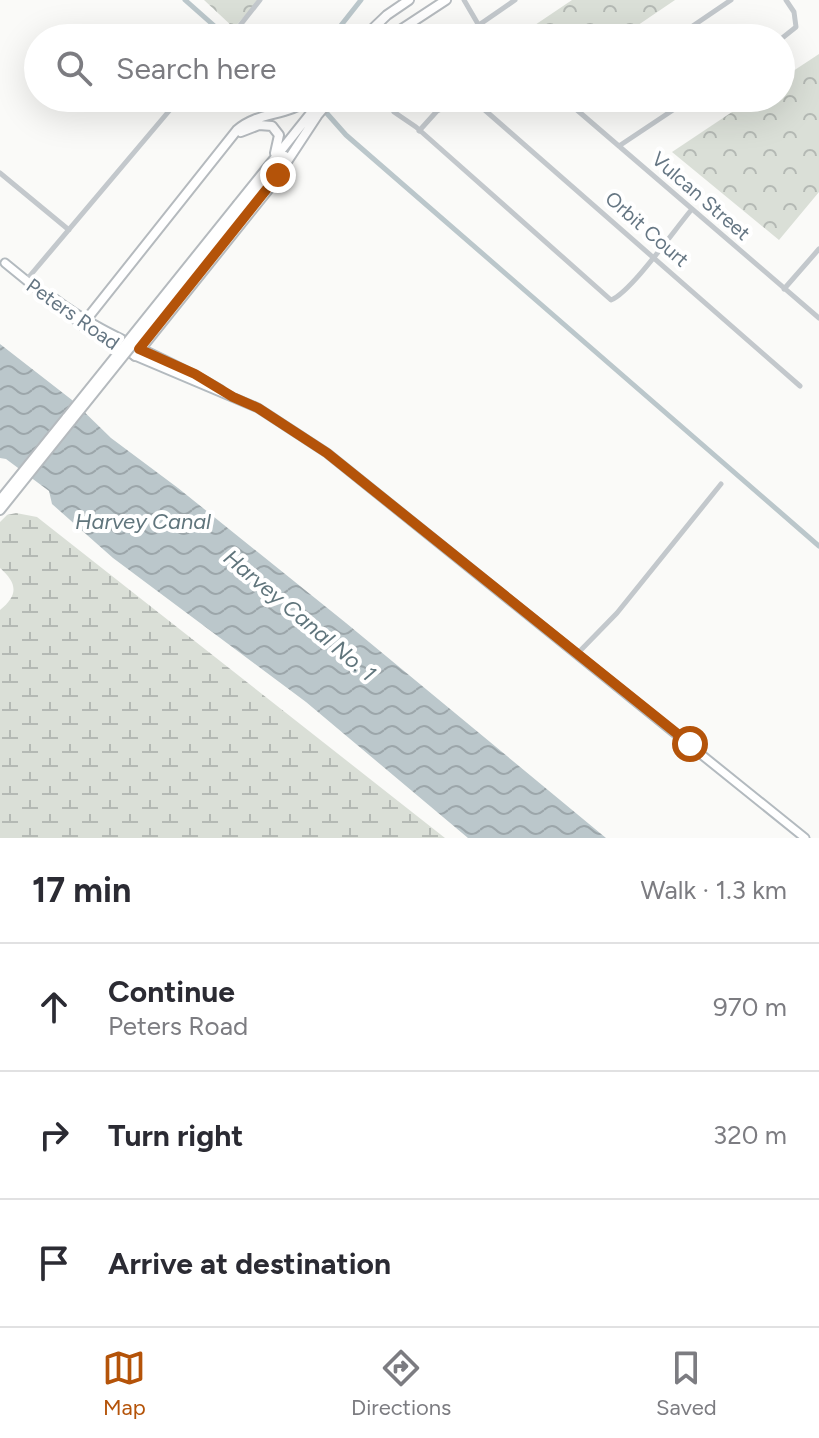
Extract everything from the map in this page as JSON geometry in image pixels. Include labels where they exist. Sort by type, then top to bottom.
[{"type":"main road","points":[[378,24],[411,0]]},
{"type":"main road","points":[[384,24],[411,0]]},
{"type":"main road","points":[[409,24],[443,1]]},
{"type":"main road","points":[[84,323],[240,128],[255,119],[286,112]]},
{"type":"main road","points":[[0,510],[240,206],[270,162],[315,114]]},
{"type":"main road","points":[[0,500],[315,114]]},
{"type":"main road","points":[[137,352],[271,186],[315,114]]},
{"type":"main road","points":[[231,139],[254,126],[272,126],[278,132],[279,139],[270,162]]},
{"type":"main road","name":"Peters Road","points":[[3,261],[84,323]]},
{"type":"main road","name":"Peters Road","points":[[3,261],[23,280],[84,323],[137,352],[258,408],[327,453],[805,838]]},
{"type":"street","points":[[241,24],[260,0]]},
{"type":"street","points":[[464,0],[478,24],[515,0]]},
{"type":"street","points":[[696,24],[731,0]]},
{"type":"street","points":[[786,0],[794,12],[795,28]]},
{"type":"street","points":[[28,278],[168,112]]},
{"type":"street","points":[[394,112],[418,129],[611,300],[654,256],[692,209]]},
{"type":"street","name":"Orbit Court","points":[[418,129],[436,112]]},
{"type":"street","name":"Orbit Court","points":[[484,112],[654,256],[800,386]]},
{"type":"street","name":"Vulcan Street","points":[[580,112],[819,318]]},
{"type":"street","points":[[619,146],[670,112]]},
{"type":"street","points":[[0,173],[69,230]]},
{"type":"street","points":[[784,289],[819,249]]},
{"type":"street","points":[[577,654],[617,613],[721,484]]},
{"type":"green space","points":[[204,0],[259,0],[238,24],[230,24]]},
{"type":"green space","points":[[572,0],[675,0],[640,24],[536,24]]},
{"type":"green space","points":[[819,54],[819,192],[779,240],[672,152],[732,112],[795,112],[795,70]]},
{"type":"green space","points":[[16,513],[37,517],[445,838],[0,838],[0,610],[14,589],[0,568],[0,522],[7,515]]},
{"type":"water","name":"Harvey Canal","points":[[0,344],[72,400],[111,438],[346,623],[606,838],[468,838],[306,702],[113,558],[52,504],[49,491],[6,459],[0,458]]},
{"type":"waterway","points":[[185,0],[212,24]]},
{"type":"waterway","points":[[342,24],[361,0]]},
{"type":"waterway","points":[[326,112],[346,135],[819,546]]},
{"type":"route","points":[[278,175],[139,349],[195,374],[258,408],[327,453],[690,744]]},
{"type":"water label","name":"Harvey Canal No. 1","points":[[300,615]]}]
